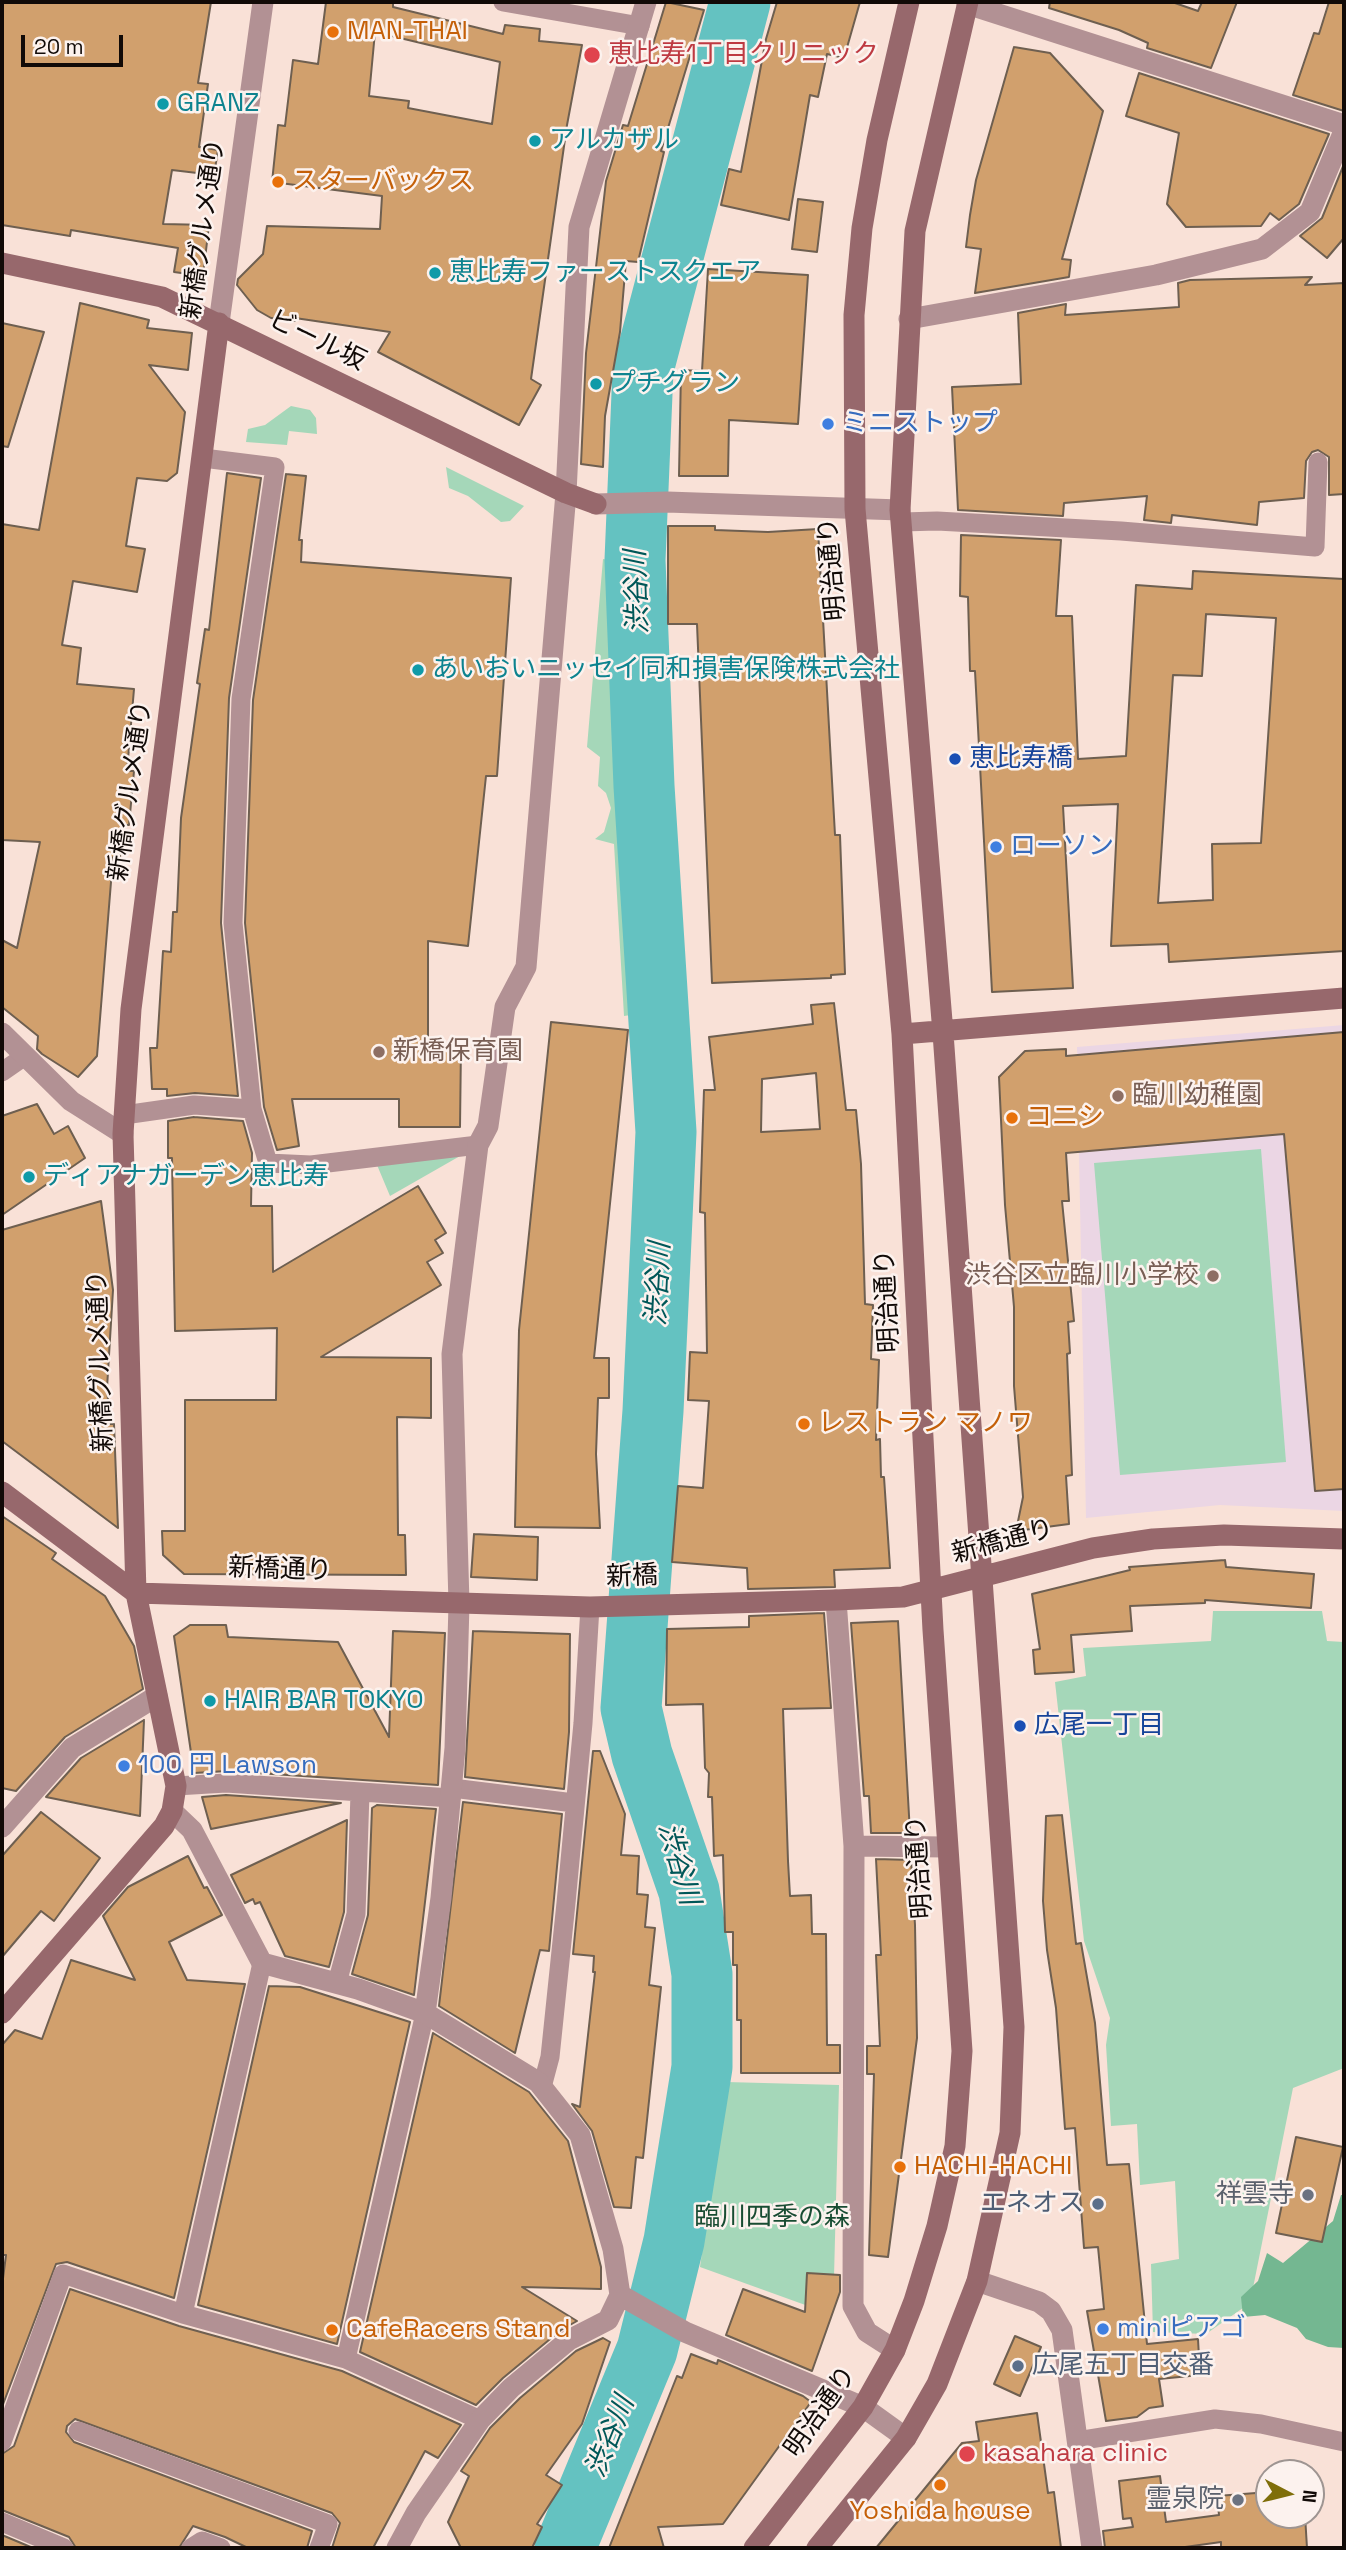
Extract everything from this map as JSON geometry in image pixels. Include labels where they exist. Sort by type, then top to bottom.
[{"type":"main road","name":"明治通り","points":[[754,2548],[863,2407],[895,2350],[922,2276],[955,2146],[962,2051],[946,1847],[902,1034],[855,509],[854,315],[862,228],[877,140],[909,2]]},
{"type":"main road","points":[[817,2548],[906,2438],[937,2384],[977,2281],[1010,2133],[1014,2027],[943,1032],[901,516],[915,231],[967,3]]},
{"type":"main road","name":"ビール坂","points":[[2,263],[162,297],[566,493],[596,504]]},
{"type":"main road","name":"新橋グルメ通り","points":[[176,1786],[135,1593],[123,1124],[131,1009],[219,323]]},
{"type":"main road","points":[[902,1034],[1344,998]]},
{"type":"main road","points":[[2,1492],[135,1593]]},
{"type":"main road","name":"新橋通り","points":[[676,1604],[903,1597],[1093,1548],[1153,1539],[1224,1535],[1344,1539]]},
{"type":"main road","name":"新橋通り","points":[[135,1593],[590,1607]]},
{"type":"main road","name":"新橋","points":[[590,1607],[676,1604]]},
{"type":"main road","points":[[2,2013],[164,1826],[172,1811],[176,1786]]},
{"type":"street","name":"新橋グルメ通り","points":[[219,323],[263,2]]},
{"type":"street","points":[[425,2013],[451,1793],[460,1604],[452,1354],[478,1145],[488,1126],[505,1007],[526,967],[566,493],[579,227],[646,2]]},
{"type":"street","points":[[909,319],[1156,275],[1262,249],[1310,212],[1343,137],[967,3]]},
{"type":"street","points":[[596,504],[667,502],[855,509],[901,516]]},
{"type":"street","points":[[2,1032],[71,1101],[123,1124]]},
{"type":"street","points":[[836,1600],[854,1846],[853,2306],[867,2332],[895,2350]]},
{"type":"street","points":[[3,1823],[72,1748],[157,1696]]},
{"type":"street","points":[[172,1811],[192,1830],[262,1963],[337,1983],[425,2013],[542,2087],[580,2135],[628,2299],[685,2332],[863,2407],[906,2438]]},
{"type":"street","points":[[854,1846],[946,1847]]},
{"type":"street","points":[[977,2281],[1039,2302],[1051,2311],[1062,2330],[1092,2548]]},
{"type":"street","points":[[397,2548],[416,2512],[480,2420],[512,2388],[569,2340],[608,2320],[628,2299]]},
{"type":"lane","points":[[503,2],[640,26]]},
{"type":"lane","points":[[203,458],[275,467],[241,699],[233,923],[252,1109],[268,1163],[311,1165],[478,1145]]},
{"type":"lane","points":[[901,516],[937,521],[1121,531],[1315,547],[1318,462]]},
{"type":"lane","points":[[2,1072],[25,1056]]},
{"type":"lane","points":[[123,1124],[194,1105],[252,1109]]},
{"type":"lane","points":[[542,2087],[550,2057],[583,1723],[590,1607]]},
{"type":"lane","points":[[176,1786],[226,1783],[360,1793],[451,1793],[574,1803]]},
{"type":"lane","points":[[337,1983],[356,1914],[360,1793]]},
{"type":"lane","points":[[183,2314],[262,1963]]},
{"type":"lane","points":[[346,2359],[425,2013]]},
{"type":"lane","points":[[2,2442],[63,2274],[183,2314],[346,2359],[480,2420]]},
{"type":"lane","points":[[1077,2441],[1216,2419],[1261,2424],[1344,2442]]},
{"type":"lane","points":[[78,2431],[328,2524],[318,2548]]},
{"type":"lane","points":[[2,2522],[64,2548]]},
{"type":"lane","points":[[191,2548],[202,2541],[221,2548]]},
{"type":"shaded area","name":"渋谷区立臨川小学校","points":[[1344,1025],[1344,1511],[1220,1505],[1086,1518],[1077,1047]]},
{"type":"green space","points":[[291,406],[310,410],[316,418],[317,434],[289,431],[287,445],[246,442],[248,429],[265,425]]},
{"type":"green space","points":[[446,467],[524,506],[510,521],[501,522],[468,496],[449,488]]},
{"type":"green space","points":[[603,559],[609,560],[631,1015],[624,1016],[614,844],[595,839],[604,832],[611,808],[606,793],[598,786],[600,757],[587,747]]},
{"type":"green space","points":[[1261,1149],[1286,1462],[1120,1475],[1094,1163]]},
{"type":"green space","points":[[460,1156],[390,1196],[377,1165]]},
{"type":"green space","points":[[1213,1611],[1322,1611],[1327,1641],[1344,1642],[1344,2068],[1293,2088],[1250,2303],[1206,2334],[1153,2332],[1151,2264],[1179,2259],[1175,2181],[1140,2185],[1137,2124],[1111,2126],[1106,2045],[1110,2018],[1084,1941],[1055,1682],[1086,1676],[1083,1648],[1211,1641]]},
{"type":"green space","name":"臨川四季の森","points":[[726,2082],[839,2085],[833,2315],[700,2267]]},
{"type":"green space","points":[[1341,2195],[1344,2195],[1344,2348],[1328,2347],[1306,2339],[1297,2328],[1265,2315],[1243,2317],[1241,2297],[1258,2281],[1267,2253],[1283,2263],[1333,2221]]},
{"type":"building","points":[[2,2],[211,2],[198,83],[208,84],[199,147],[218,150],[214,175],[172,170],[163,224],[209,225],[203,276],[174,272],[178,248],[71,230],[70,236],[2,225]]},
{"type":"building","points":[[326,2],[393,2],[393,7],[503,34],[505,25],[540,29],[539,41],[582,45],[567,125],[531,379],[541,385],[519,425],[378,352],[390,332],[295,318],[295,321],[271,318],[257,310],[237,285],[238,279],[263,254],[267,226],[380,229],[382,196],[272,182],[278,125],[285,126],[293,60],[318,64]],"holes":[[[375,32],[500,62],[492,124],[408,108],[409,101],[369,96]]]},
{"type":"building","points":[[666,2],[704,10],[661,151],[664,152],[638,262],[626,261],[620,332],[605,416],[603,467],[581,464],[586,353],[606,181],[623,125],[628,126]]},
{"type":"building","points":[[777,2],[860,2],[844,58],[827,54],[818,97],[810,95],[789,220],[721,205],[729,169],[741,172],[766,39]]},
{"type":"building","points":[[1050,2],[1172,2],[1198,11],[1202,2],[1237,2],[1211,68],[1147,48],[1148,43],[1119,30],[1049,8]]},
{"type":"building","points":[[1329,2],[1344,2],[1344,111],[1293,95],[1314,33],[1319,34]]},
{"type":"building","points":[[1014,47],[1050,53],[1103,111],[1062,259],[1071,260],[1069,277],[975,293],[981,249],[966,247],[970,215],[976,180]]},
{"type":"building","points":[[1139,73],[1329,134],[1299,204],[1279,220],[1270,213],[1261,226],[1186,227],[1167,204],[1179,133],[1126,116]]},
{"type":"building","points":[[1344,164],[1344,238],[1327,258],[1300,236],[1322,218]]},
{"type":"building","points":[[798,199],[823,202],[817,252],[792,249]]},
{"type":"building","points":[[708,269],[808,275],[798,424],[729,420],[728,476],[679,476],[681,370],[702,371]]},
{"type":"building","points":[[1312,277],[1305,285],[1344,283],[1344,494],[1329,495],[1329,457],[1318,450],[1312,452],[1306,461],[1304,498],[1259,502],[1257,525],[1172,515],[1171,523],[1144,520],[1147,496],[1064,503],[1063,516],[958,510],[952,387],[1021,384],[1018,313],[1066,304],[1065,315],[1179,307],[1178,283],[1190,280]]},
{"type":"building","points":[[80,303],[149,320],[147,328],[192,333],[188,370],[149,365],[185,412],[177,473],[167,481],[137,478],[126,546],[145,549],[137,592],[73,581],[62,645],[81,648],[77,684],[134,689],[127,771],[134,771],[129,825],[125,825],[120,857],[113,857],[97,1056],[78,1077],[42,1054],[37,1049],[38,1036],[2,1007],[2,940],[17,948],[40,842],[2,840],[2,524],[39,530]]},
{"type":"building","points":[[2,323],[44,332],[8,447],[2,446]]},
{"type":"building","points":[[227,473],[261,478],[229,698],[221,923],[238,1096],[195,1093],[167,1096],[167,1089],[152,1089],[150,1048],[157,1048],[163,951],[171,952],[173,912],[177,912],[181,818],[205,629],[209,630]]},
{"type":"building","points":[[286,474],[306,476],[299,540],[302,540],[301,562],[511,578],[497,776],[486,776],[468,946],[428,941],[428,1044],[461,1044],[460,1127],[399,1127],[399,1099],[292,1099],[299,1146],[277,1150],[264,1107],[245,923],[253,700]]},
{"type":"building","points":[[668,526],[715,526],[715,530],[768,532],[818,529],[835,835],[840,835],[845,974],[831,975],[831,978],[712,983],[697,624],[668,624]]},
{"type":"building","points":[[961,535],[1061,540],[1056,616],[1072,616],[1078,759],[1126,756],[1136,585],[1192,589],[1193,571],[1344,579],[1344,951],[1169,962],[1168,944],[1111,946],[1118,804],[1063,806],[1073,988],[992,992],[975,671],[970,671],[968,597],[960,596]],"holes":[[[1206,614],[1276,618],[1261,843],[1212,844],[1213,900],[1158,903],[1173,675],[1202,676]]]},
{"type":"building","points":[[834,1003],[846,1110],[856,1110],[861,1164],[865,1304],[873,1305],[871,1359],[879,1360],[876,1440],[880,1439],[890,1568],[834,1570],[835,1587],[748,1589],[747,1568],[672,1562],[678,1486],[703,1488],[709,1401],[688,1400],[690,1352],[707,1353],[705,1213],[700,1212],[704,1090],[715,1090],[709,1037],[813,1024],[811,1005]],"holes":[[[816,1073],[820,1129],[761,1132],[762,1079]]]},
{"type":"building","points":[[551,1022],[628,1030],[594,1358],[609,1358],[609,1398],[598,1398],[596,1454],[600,1528],[515,1527],[519,1330]]},
{"type":"building","points":[[1344,1032],[1344,1489],[1315,1491],[1284,1134],[1066,1153],[1069,1201],[1062,1201],[1074,1321],[1068,1322],[1070,1353],[1067,1354],[1072,1475],[1066,1476],[1069,1524],[1016,1531],[1023,1497],[1014,1386],[1014,1307],[1005,1205],[999,1077],[1025,1051],[1066,1049],[1066,1056]]},
{"type":"building","name":"ディアナガーデン恵比寿","points":[[37,1104],[54,1134],[68,1126],[85,1158],[2,1215],[2,1116]]},
{"type":"building","points":[[194,1117],[243,1121],[252,1153],[251,1206],[272,1206],[273,1272],[418,1186],[446,1233],[435,1240],[443,1253],[427,1262],[441,1285],[321,1357],[431,1358],[431,1418],[397,1417],[398,1535],[405,1535],[406,1575],[184,1574],[163,1555],[162,1531],[185,1531],[185,1400],[276,1400],[277,1328],[175,1331],[172,1158],[168,1158],[168,1121]]},
{"type":"building","points":[[101,1201],[113,1290],[107,1388],[110,1424],[114,1424],[118,1528],[2,1441],[2,1230]]},
{"type":"building","points":[[2,1516],[56,1553],[52,1559],[105,1596],[134,1646],[143,1689],[65,1737],[16,1791],[2,1788]]},
{"type":"building","points":[[474,1534],[538,1537],[537,1580],[471,1577]]},
{"type":"building","points":[[1225,1560],[1226,1567],[1314,1574],[1311,1608],[1205,1600],[1205,1603],[1130,1606],[1132,1631],[1071,1635],[1074,1672],[1035,1674],[1033,1650],[1040,1649],[1032,1594],[1130,1570],[1129,1567]]},
{"type":"building","points":[[824,1613],[831,1708],[783,1709],[788,1861],[790,1896],[811,1895],[812,1934],[826,1934],[827,2045],[840,2045],[840,2073],[741,2073],[737,1965],[733,1965],[733,1932],[725,1932],[723,1855],[714,1856],[712,1797],[708,1797],[709,1773],[705,1768],[703,1704],[666,1705],[667,1629],[749,1627],[749,1616]]},
{"type":"building","points":[[898,1621],[910,1833],[871,1833],[869,1796],[864,1796],[851,1623]]},
{"type":"building","points":[[190,1625],[226,1625],[228,1637],[338,1642],[389,1737],[393,1631],[445,1633],[438,1785],[227,1771],[194,1773],[174,1636]]},
{"type":"building","points":[[473,1631],[570,1634],[569,1732],[564,1789],[465,1777]]},
{"type":"building","points":[[144,1720],[140,1816],[46,1797],[81,1758]]},
{"type":"building","points":[[593,1751],[600,1751],[625,1814],[621,1855],[639,1856],[637,1894],[648,1895],[645,1927],[655,1928],[649,1985],[661,1987],[643,2158],[636,2157],[631,2208],[614,2207],[592,2131],[572,2104],[580,2107],[595,1972],[594,1956],[573,1954]]},
{"type":"building","points":[[226,1795],[341,1803],[211,1829],[202,1797]]},
{"type":"building","points":[[463,1802],[562,1814],[549,1951],[540,1950],[515,2053],[439,2006]]},
{"type":"building","points":[[377,1805],[436,1809],[414,1995],[352,1974],[368,1915],[372,1808]]},
{"type":"building","points":[[41,1812],[100,1858],[54,1921],[41,1911],[2,1957],[2,1856]]},
{"type":"building","points":[[1062,1815],[1076,1944],[1081,1943],[1095,2023],[1107,2165],[1129,2164],[1147,2344],[1198,2339],[1200,2375],[1159,2379],[1163,2406],[1149,2408],[1137,2417],[1106,2421],[1087,2311],[1104,2309],[1098,2247],[1084,2248],[1075,2128],[1065,2129],[1056,2008],[1043,1901],[1046,1816]]},
{"type":"building","points":[[347,1820],[344,1912],[329,1967],[285,1956],[260,1902],[255,1904],[253,1899],[245,1903],[231,1875]]},
{"type":"building","points":[[188,1856],[204,1888],[207,1887],[222,1915],[169,1942],[187,1980],[245,1984],[174,2298],[67,2262],[56,2264],[2,2407],[2,2286],[6,2255],[2,2255],[2,2045],[15,2030],[42,2039],[71,1960],[135,1980],[103,1916],[128,1887]]},
{"type":"building","points":[[876,1859],[911,1860],[915,1925],[917,2038],[888,2257],[869,2255],[874,2074],[867,2074],[867,2046],[880,2046],[876,1955],[881,1955]]},
{"type":"building","points":[[269,1986],[300,1987],[410,2022],[337,2344],[198,2305]]},
{"type":"building","points":[[433,2033],[529,2092],[568,2141],[601,2267],[601,2289],[522,2287],[577,2321],[561,2330],[503,2378],[476,2405],[360,2352]]},
{"type":"building","points":[[1296,2137],[1343,2147],[1322,2242],[1276,2233]]},
{"type":"building","points":[[807,2273],[840,2275],[840,2292],[812,2371],[726,2335],[743,2289],[805,2312]]},
{"type":"building","points":[[70,2289],[179,2326],[342,2371],[461,2425],[438,2458],[425,2451],[373,2548],[332,2548],[340,2523],[332,2513],[75,2419],[67,2426],[66,2432],[74,2442],[312,2531],[307,2548],[248,2548],[193,2526],[179,2548],[76,2548],[69,2537],[2,2510],[2,2454],[14,2446]]},
{"type":"building","name":"広尾五丁目交番","points":[[1015,2336],[1041,2347],[1020,2396],[994,2384]]},
{"type":"building","points":[[603,2338],[610,2342],[582,2424],[546,2475],[562,2485],[537,2524],[542,2527],[532,2548],[461,2548],[448,2522],[469,2476],[461,2471],[490,2428],[520,2398],[576,2351]]},
{"type":"building","points":[[691,2354],[717,2364],[718,2360],[803,2396],[811,2402],[723,2524],[658,2527],[664,2548],[609,2548],[677,2376],[682,2378]]},
{"type":"building","points":[[1037,2413],[1048,2493],[1054,2492],[1061,2548],[876,2548],[962,2443],[979,2441],[976,2422]]},
{"type":"building","points":[[1160,2476],[1166,2522],[1219,2515],[1217,2496],[1255,2493],[1255,2529],[1306,2529],[1307,2548],[1221,2548],[1221,2542],[1178,2548],[1105,2548],[1103,2531],[1133,2527],[1131,2518],[1123,2519],[1119,2481]]},
{"type":"building","points":[[2,2535],[33,2548],[2,2548]]},
{"type":"waterway","name":"渋谷川","points":[[565,2548],[647,2350],[674,2241],[702,2067],[702,1974],[689,1891],[642,1755],[631,1708],[653,1411],[666,1132],[644,786],[635,560],[643,370],[740,2]]},
{"type":"place","name":"MAN-THAI","points":[[333,32]]},
{"type":"place","name":"恵比寿1丁目クリニック","points":[[592,55]]},
{"type":"place","name":"GRANZ","points":[[163,104]]},
{"type":"place","name":"アルカザル","points":[[535,141]]},
{"type":"place","name":"スターバックス","points":[[278,182]]},
{"type":"place","name":"恵比寿ファーストスクエア","points":[[435,273]]},
{"type":"place","name":"プチグラン","points":[[596,384]]},
{"type":"place","name":"ミニストップ","points":[[828,424]]},
{"type":"place","name":"あいおいニッセイ同和損害保険株式会社","points":[[418,670]]},
{"type":"place","name":"恵比寿橋","points":[[955,759]]},
{"type":"place","name":"ローソン","points":[[996,847]]},
{"type":"place","name":"新橋保育園","points":[[379,1052]]},
{"type":"place","name":"臨川幼稚園","points":[[1118,1096]]},
{"type":"place","name":"コニシ","points":[[1012,1118]]},
{"type":"place","name":"ディアナガーデン恵比寿","points":[[29,1177]]},
{"type":"place","name":"渋谷区立臨川小学校","points":[[1213,1276]]},
{"type":"place","name":"レストラン マノワ","points":[[804,1424]]},
{"type":"place","name":"HAIR BAR TOKYO","points":[[210,1701]]},
{"type":"place","name":"広尾一丁目","points":[[1020,1726]]},
{"type":"place","name":"100 円 Lawson","points":[[124,1766]]},
{"type":"place","name":"HACHI-HACHI","points":[[900,2167]]},
{"type":"place","name":"祥雲寺","points":[[1308,2195]]},
{"type":"place","name":"エネオス","points":[[1098,2204]]},
{"type":"place","name":"miniピアゴ","points":[[1103,2329]]},
{"type":"place","name":"CafeRacers Stand","points":[[332,2330]]},
{"type":"place","name":"広尾五丁目交番","points":[[1018,2366]]},
{"type":"place","name":"kasahara clinic","points":[[967,2454]]},
{"type":"place","name":"Yoshida house","points":[[940,2485]]},
{"type":"place","name":"霊泉院","points":[[1238,2500]]}]
